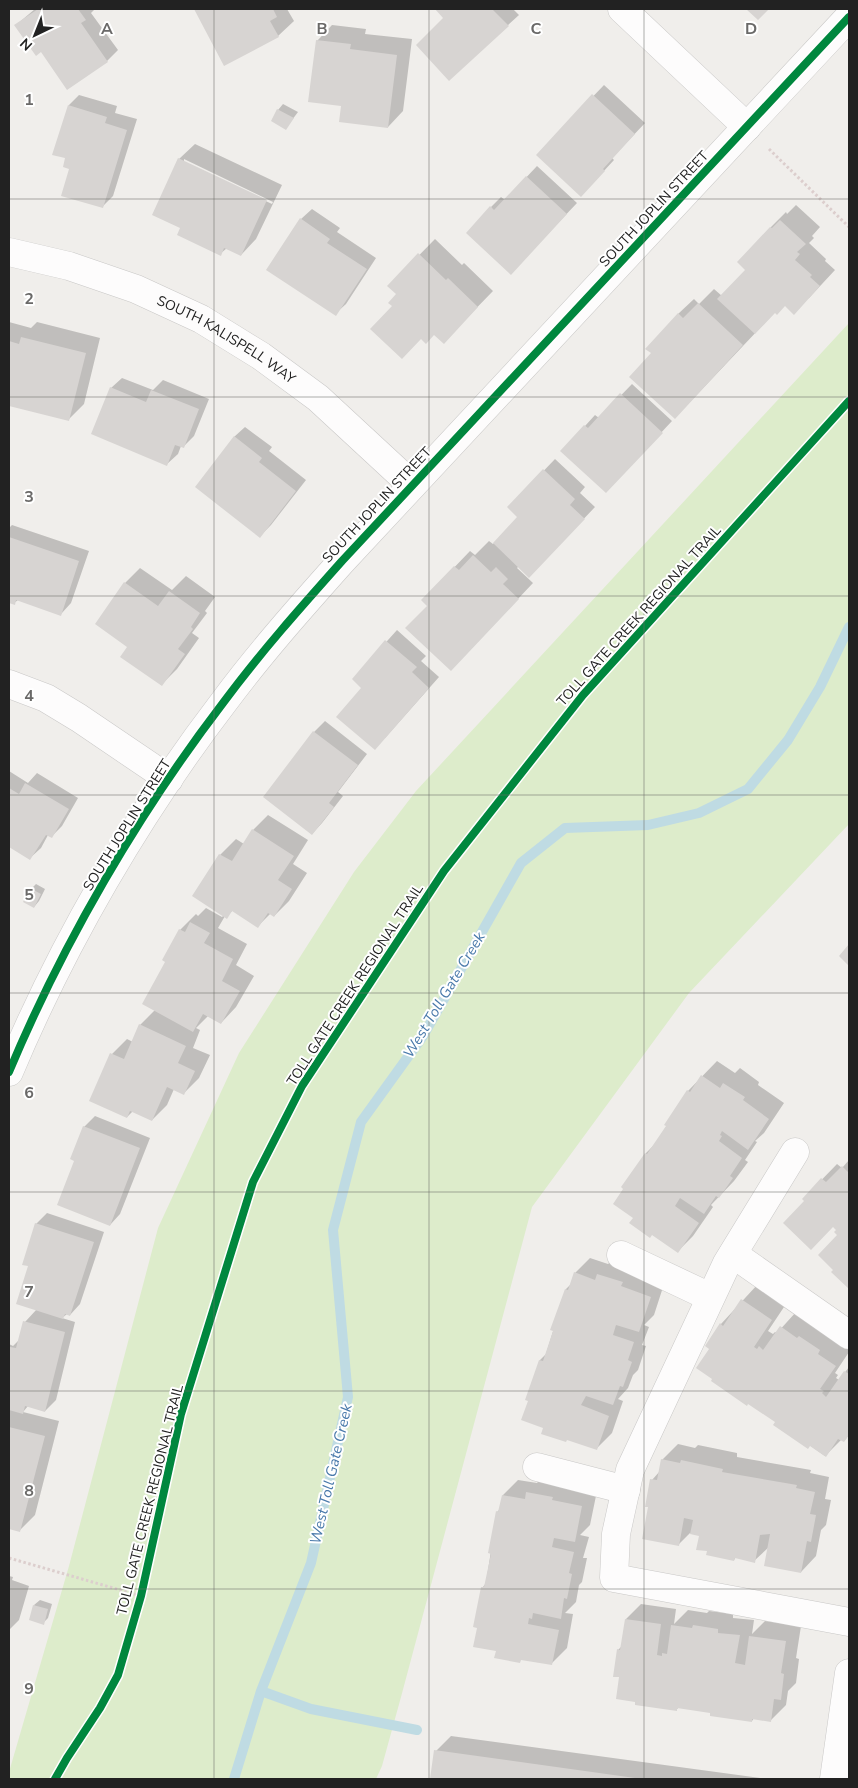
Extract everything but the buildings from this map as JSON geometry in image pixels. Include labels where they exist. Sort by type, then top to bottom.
[{"type":"street","points":[[622,9],[747,127]]},
{"type":"street","name":"SOUTH JOPLIN STREET","points":[[9,1072],[60,962],[105,880],[168,779],[222,703],[281,630],[342,560],[849,17]]},
{"type":"street","name":"SOUTH KALISPELL WAY","points":[[9,252],[78,269],[136,290],[201,319],[261,356],[318,398],[412,485]]},
{"type":"street","points":[[9,684],[46,698],[79,718],[168,779]]},
{"type":"street","points":[[795,1152],[733,1254],[710,1297],[630,1470],[616,1534],[614,1578],[849,1622]]},
{"type":"street","points":[[733,1254],[849,1335]]},
{"type":"street","points":[[621,1255],[710,1297]]},
{"type":"street","points":[[537,1467],[626,1490]]},
{"type":"street","points":[[834,1779],[849,1673]]},
{"type":"path","points":[[747,127],[849,227]]},
{"type":"path","points":[[9,1558],[140,1596]]},
{"type":"green space","points":[[849,323],[849,824],[689,993],[532,1207],[401,1697],[382,1766],[376,1779],[9,1779],[9,1772],[69,1566],[158,1228],[239,1053],[354,872],[416,791]]},
{"type":"waterway","name":"West Toll Gate Creek","points":[[234,1779],[261,1691],[311,1563],[348,1397],[333,1230],[361,1122],[423,1036],[521,863],[565,828],[648,825],[699,813],[748,789],[788,740],[820,687],[849,627]]},
{"type":"waterway","points":[[261,1691],[311,1709],[417,1730]]},
{"type":"cycle path","points":[[9,1072],[53,976],[104,881],[161,789],[251,666],[342,561],[849,17]]},
{"type":"cycle path","name":"TOLL GATE CREEK REGIONAL TRAIL","points":[[55,1779],[100,1708],[118,1675],[141,1596],[181,1414],[253,1182],[302,1086],[444,871],[583,695],[849,401]]}]
